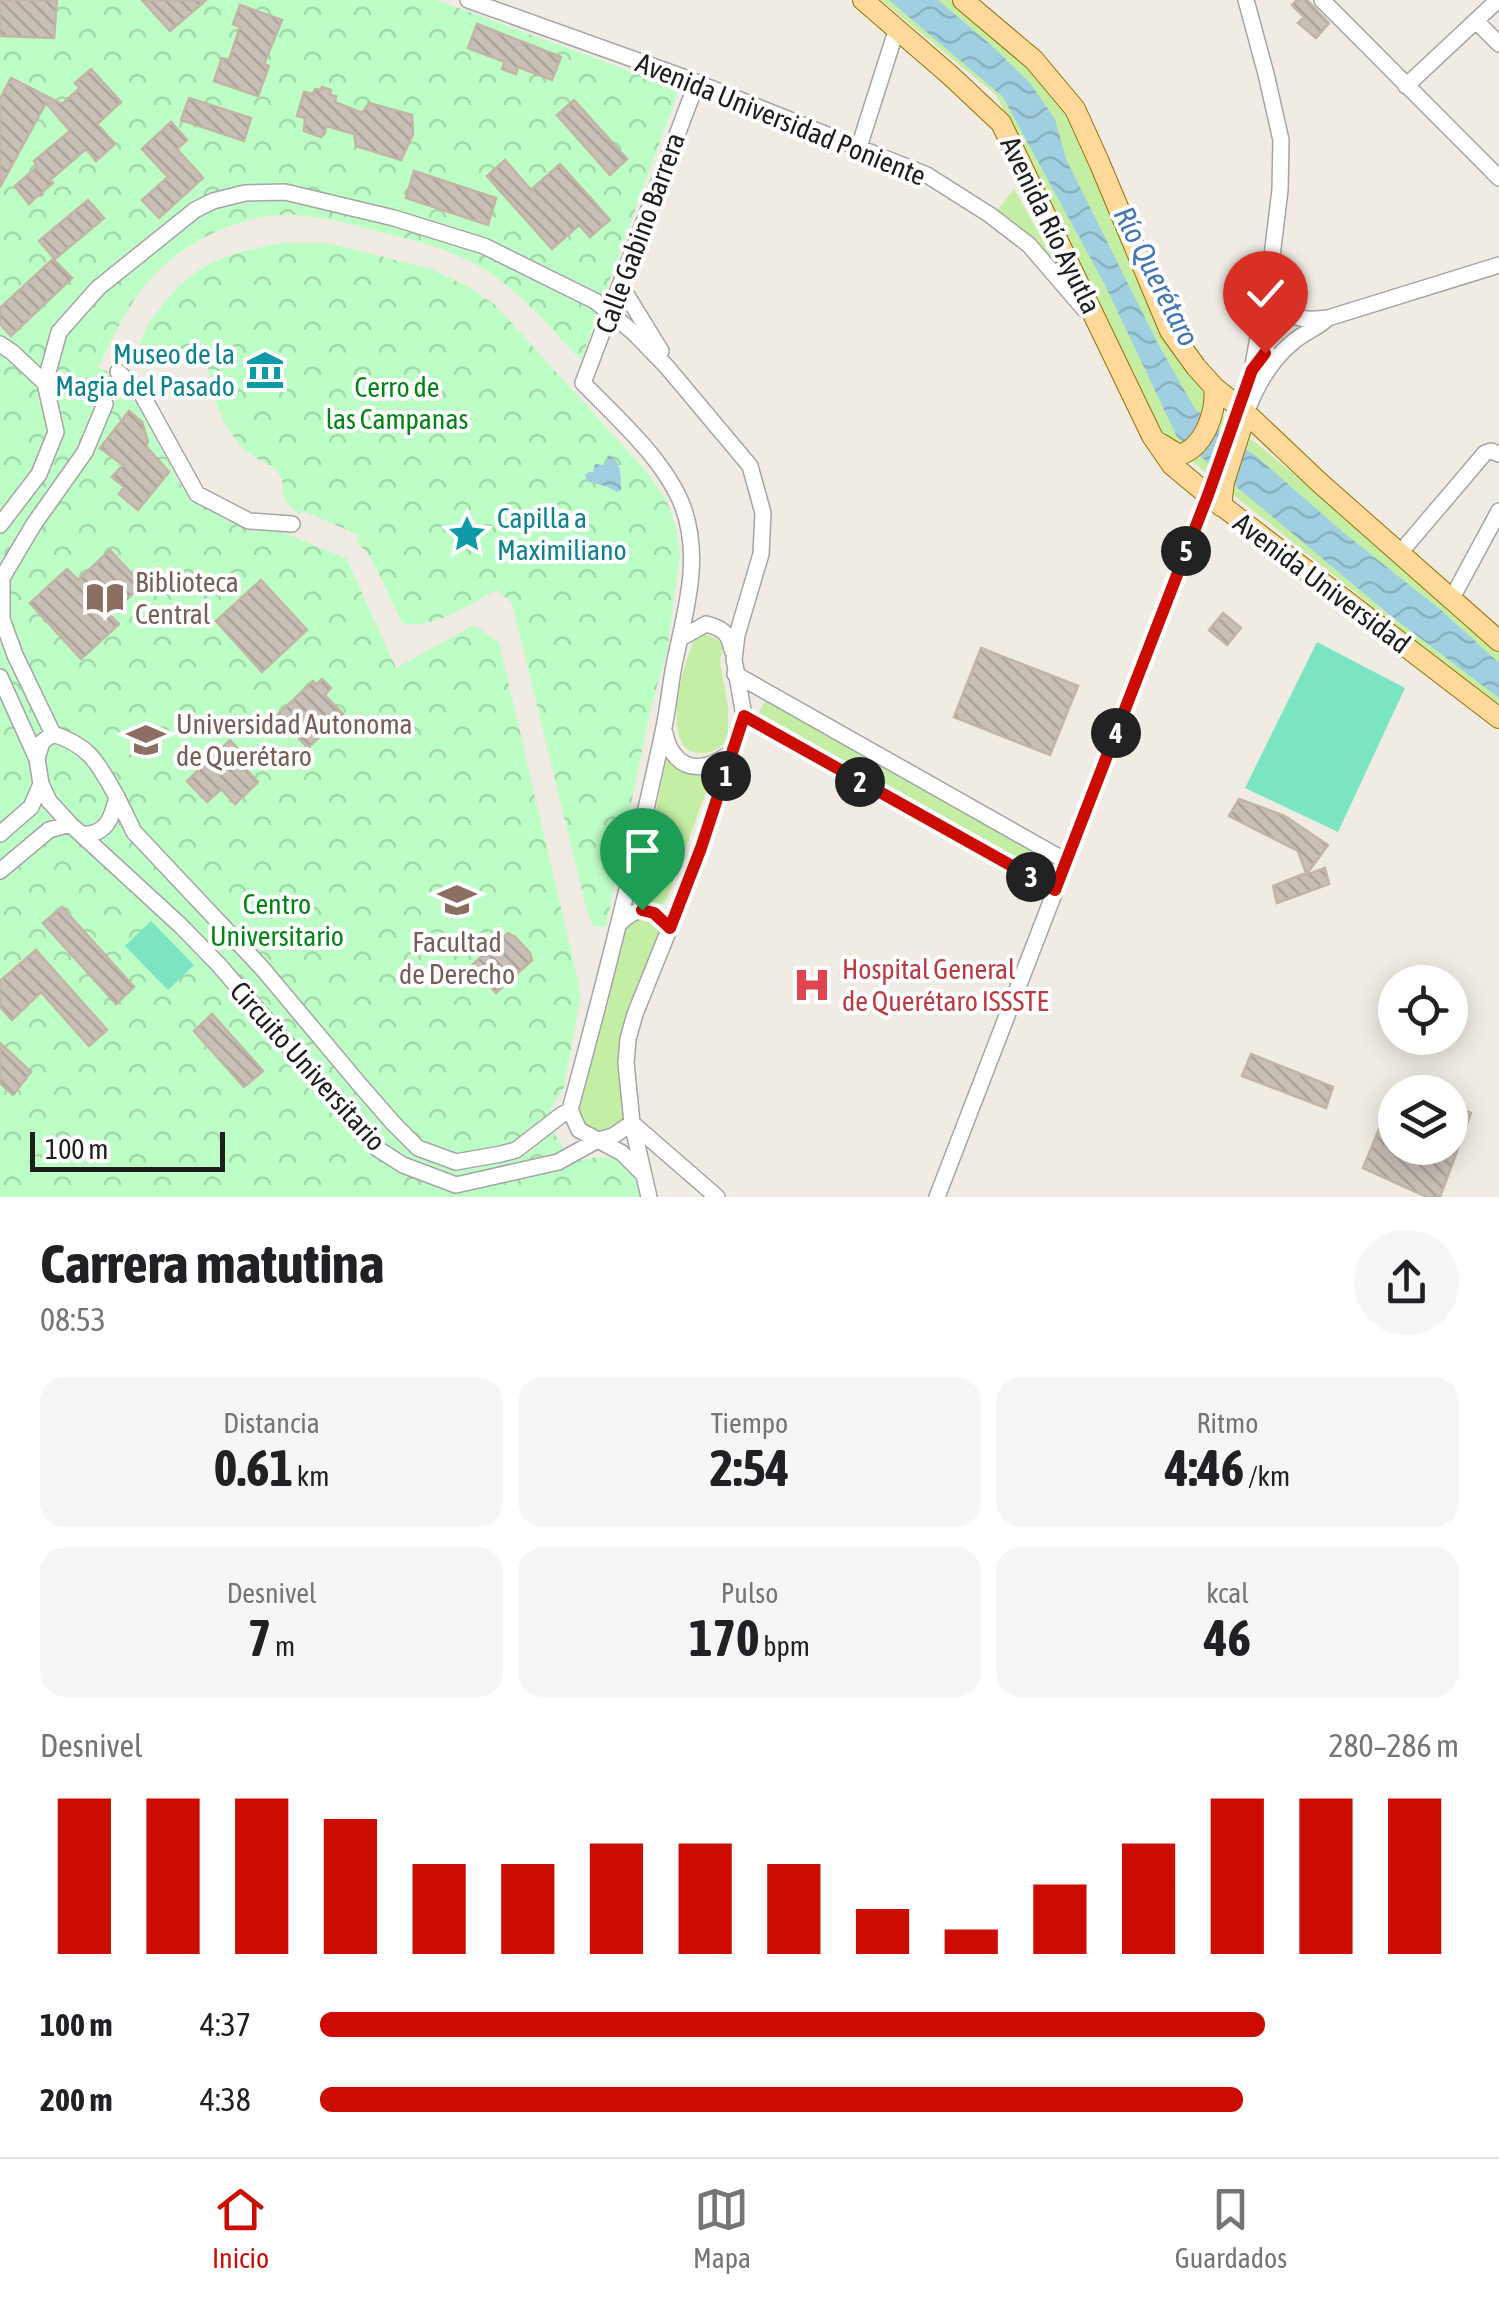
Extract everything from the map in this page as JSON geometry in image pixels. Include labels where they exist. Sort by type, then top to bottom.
[{"type":"main road","name":"Avenida Río Ayutla","points":[[863,0],[1002,124],[1103,331]]},
{"type":"main road","points":[[963,0],[1034,60],[1075,110],[1170,331],[1196,367],[1240,417],[1499,642]]},
{"type":"main road","name":"Avenida Universidad","points":[[1103,331],[1152,436],[1172,464],[1217,489],[1499,718]]},
{"type":"main road","points":[[1152,436],[1179,455],[1189,452],[1197,444],[1210,415],[1214,388]]},
{"type":"main road","points":[[1217,489],[1240,417]]},
{"type":"street","name":"Avenida Universidad Poniente","points":[[468,0],[697,82],[927,175],[990,214],[1029,245],[1103,331]]},
{"type":"street","points":[[1240,417],[1270,273],[1280,190],[1280,140],[1246,0]]},
{"type":"street","points":[[1322,0],[1499,178]]},
{"type":"street","points":[[1406,86],[1498,0]]},
{"type":"street","points":[[1477,22],[1499,44]]},
{"type":"street","points":[[859,147],[897,28]]},
{"type":"street","name":"Calle Gabino Barrera","points":[[681,638],[692,568],[684,511],[666,474],[583,383],[697,82]]},
{"type":"street","points":[[0,525],[39,474],[56,432],[45,384],[59,332],[98,288],[195,210],[212,201],[245,193],[284,192],[394,218],[484,246],[595,301],[667,367],[750,466],[763,513],[758,566],[737,636],[734,666]]},
{"type":"street","points":[[1252,370],[1265,353],[1283,340],[1324,321],[1499,266]]},
{"type":"street","points":[[1270,273],[1278,309],[1308,321],[1324,321],[1499,273]]},
{"type":"street","points":[[622,286],[667,367]]},
{"type":"street","points":[[1240,417],[1268,367],[1295,340],[1324,321]]},
{"type":"street","points":[[0,344],[45,384],[94,388],[105,404],[85,452],[2,578],[2,619],[53,734],[42,742],[37,760]]},
{"type":"street","points":[[118,372],[140,392],[197,494],[248,522],[292,524]]},
{"type":"street","points":[[1399,554],[1485,453],[1499,454]]},
{"type":"street","points":[[936,1197],[1066,861],[1217,489]]},
{"type":"street","points":[[1451,600],[1499,511]]},
{"type":"street","points":[[643,1174],[622,1153],[579,1130],[570,1110],[619,924],[681,638],[706,624],[721,628],[730,638],[744,716],[697,859],[628,1040],[626,1063],[632,1123],[650,1197]]},
{"type":"street","points":[[734,666],[1066,861]]},
{"type":"street","points":[[0,677],[37,760],[41,784],[31,807],[0,834]]},
{"type":"street","points":[[744,716],[1055,890]]},
{"type":"street","points":[[664,728],[667,745],[675,758],[688,766],[704,766],[733,752]]},
{"type":"street","name":"Circuito Universitario","points":[[53,734],[74,741],[88,752],[134,832],[262,968],[418,1148],[456,1162],[516,1150]]},
{"type":"street","name":"Circuito Universitario","points":[[41,784],[49,801],[76,829],[218,964],[378,1149],[403,1166],[456,1185],[558,1162],[596,1141]]},
{"type":"street","points":[[0,871],[48,830],[76,829],[93,835],[104,829],[112,818],[117,797]]},
{"type":"street","points":[[619,924],[630,912],[642,910],[654,913],[670,928]]},
{"type":"street","points":[[524,1170],[516,1150],[570,1110]]},
{"type":"street","points":[[596,1141],[632,1123]]},
{"type":"street","points":[[632,1123],[717,1197]]},
{"type":"green space","name":"Centro Universitario","points":[[0,0],[437,0],[679,89],[581,360],[517,294],[467,260],[359,226],[297,215],[252,219],[188,247],[153,276],[133,302],[98,367],[120,377],[128,396],[139,396],[145,419],[181,485],[201,504],[254,532],[260,523],[346,558],[396,668],[474,625],[499,642],[580,999],[564,1087],[545,1120],[574,1163],[598,1157],[617,1161],[632,1174],[641,1197],[0,1197]]},
{"type":"green space","points":[[881,0],[960,0],[1070,109],[1162,328],[1216,410],[1499,651],[1499,708],[1163,438],[996,95]]},
{"type":"green space","points":[[1014,189],[1058,267],[996,212]]},
{"type":"green space","name":"Cerro de las Campanas","points":[[281,243],[328,243],[431,269],[467,286],[509,320],[646,471],[666,499],[680,554],[667,651],[651,707],[606,927],[593,926],[587,911],[512,603],[497,590],[438,619],[402,623],[376,567],[357,543],[359,535],[303,511],[299,515],[285,499],[276,471],[234,438],[216,403],[208,365],[194,356],[137,356],[153,318],[186,279],[229,256]]},
{"type":"green space","points":[[705,634],[723,645],[720,661],[728,708],[728,740],[701,753],[688,749],[680,738],[677,722],[681,683],[691,648],[696,637]]},
{"type":"green space","points":[[1317,642],[1405,688],[1338,832],[1245,788]]},
{"type":"green space","points":[[765,701],[1062,863],[1051,883],[755,720]]},
{"type":"green space","points":[[667,755],[698,775],[714,770],[667,899],[656,904],[642,898],[640,892]]},
{"type":"green space","points":[[630,912],[670,928],[628,1039],[632,1123],[596,1141],[570,1110]]},
{"type":"green space","points":[[151,921],[194,965],[168,990],[125,946]]},
{"type":"water","points":[[889,0],[938,0],[1030,83],[1055,119],[1066,159],[1157,342],[1195,409],[1442,611],[1499,663],[1499,698],[1391,616],[1177,437],[1105,285],[1003,97]]},
{"type":"water","points":[[608,455],[620,470],[621,490],[617,492],[587,481],[585,475],[593,472],[595,464],[606,465]]},
{"type":"building","points":[[0,0],[57,0],[54,38],[0,36]]},
{"type":"building","points":[[142,0],[206,0],[170,31]]},
{"type":"building","points":[[1297,0],[1307,0],[1329,23],[1316,38],[1298,23],[1304,17],[1292,5]]},
{"type":"building","points":[[240,5],[282,20],[264,64],[269,66],[258,96],[214,81],[222,58],[229,60],[240,27],[233,24]]},
{"type":"building","points":[[477,24],[561,57],[552,80],[518,67],[516,74],[502,69],[505,62],[468,48]]},
{"type":"building","points":[[91,69],[121,102],[97,124],[115,144],[96,161],[86,149],[29,204],[15,186],[37,167],[34,161],[70,131],[46,103],[0,187],[0,99],[11,78],[62,104],[80,88],[75,83]]},
{"type":"building","points":[[322,87],[331,90],[335,102],[362,113],[369,103],[412,115],[413,134],[401,160],[356,146],[354,134],[326,126],[321,137],[304,131],[305,118],[297,116],[304,92],[313,94]]},
{"type":"building","points":[[189,98],[251,118],[244,141],[181,120]]},
{"type":"building","points":[[574,100],[627,159],[610,175],[557,115]]},
{"type":"building","points":[[171,122],[187,140],[177,149],[203,178],[159,218],[142,200],[168,177],[142,149]]},
{"type":"building","points":[[505,160],[531,190],[560,164],[610,220],[590,237],[579,225],[552,249],[487,176]]},
{"type":"building","points":[[414,171],[496,198],[488,225],[406,198]]},
{"type":"building","points":[[88,200],[104,218],[55,259],[39,241]]},
{"type":"building","points":[[53,259],[72,278],[11,336],[0,324],[0,308]]},
{"type":"building","points":[[129,411],[142,422],[146,446],[169,472],[138,510],[119,494],[124,487],[112,477],[123,465],[100,448]]},
{"type":"building","points":[[110,550],[142,585],[110,615],[119,624],[81,659],[30,603],[67,569],[78,580]]},
{"type":"building","points":[[261,580],[307,630],[262,672],[216,621]]},
{"type":"building","points":[[1223,613],[1241,628],[1227,645],[1209,630]]},
{"type":"building","points":[[981,648],[1078,686],[1050,755],[954,717]]},
{"type":"building","points":[[322,679],[331,688],[325,695],[343,714],[308,748],[277,715],[313,681],[316,685]]},
{"type":"building","points":[[230,740],[250,761],[243,766],[258,782],[235,804],[221,789],[207,802],[187,781]]},
{"type":"building","points":[[1239,799],[1285,816],[1328,845],[1306,875],[1325,868],[1329,884],[1277,903],[1273,886],[1306,873],[1298,851],[1229,816]]},
{"type":"building","points":[[62,907],[134,987],[116,1004],[43,923]]},
{"type":"building","points":[[508,933],[530,953],[532,960],[496,993],[472,965]]},
{"type":"building","points":[[36,950],[107,1030],[89,1046],[41,992],[12,1020],[0,1007],[0,981]]},
{"type":"building","points":[[212,1014],[263,1071],[244,1087],[194,1031]]},
{"type":"building","points":[[0,1043],[31,1072],[13,1095],[0,1083]]},
{"type":"building","points":[[1251,1054],[1333,1087],[1326,1108],[1242,1076]]},
{"type":"building","points":[[1378,1131],[1378,1165],[1452,1165],[1440,1197],[1427,1197],[1363,1168]]},
{"type":"place","name":"Museo de la Magia del Pasado","points":[[265,370]]},
{"type":"place","name":"Capilla a Maximiliano","points":[[467,534]]},
{"type":"place","name":"Biblioteca Central","points":[[105,598]]},
{"type":"place","name":"Universidad Autonoma de Querétaro","points":[[146,740]]},
{"type":"place","name":"Facultad de Derecho","points":[[457,900]]},
{"type":"place","name":"Hospital General de Querétaro ISSSTE","points":[[812,985]]},
{"type":"route","points":[[642,910],[654,913],[670,928],[744,716],[1055,890],[1208,495],[1252,370],[1265,353]]},
{"type":"water label","name":"Río Querétaro","points":[[1157,276]]}]
